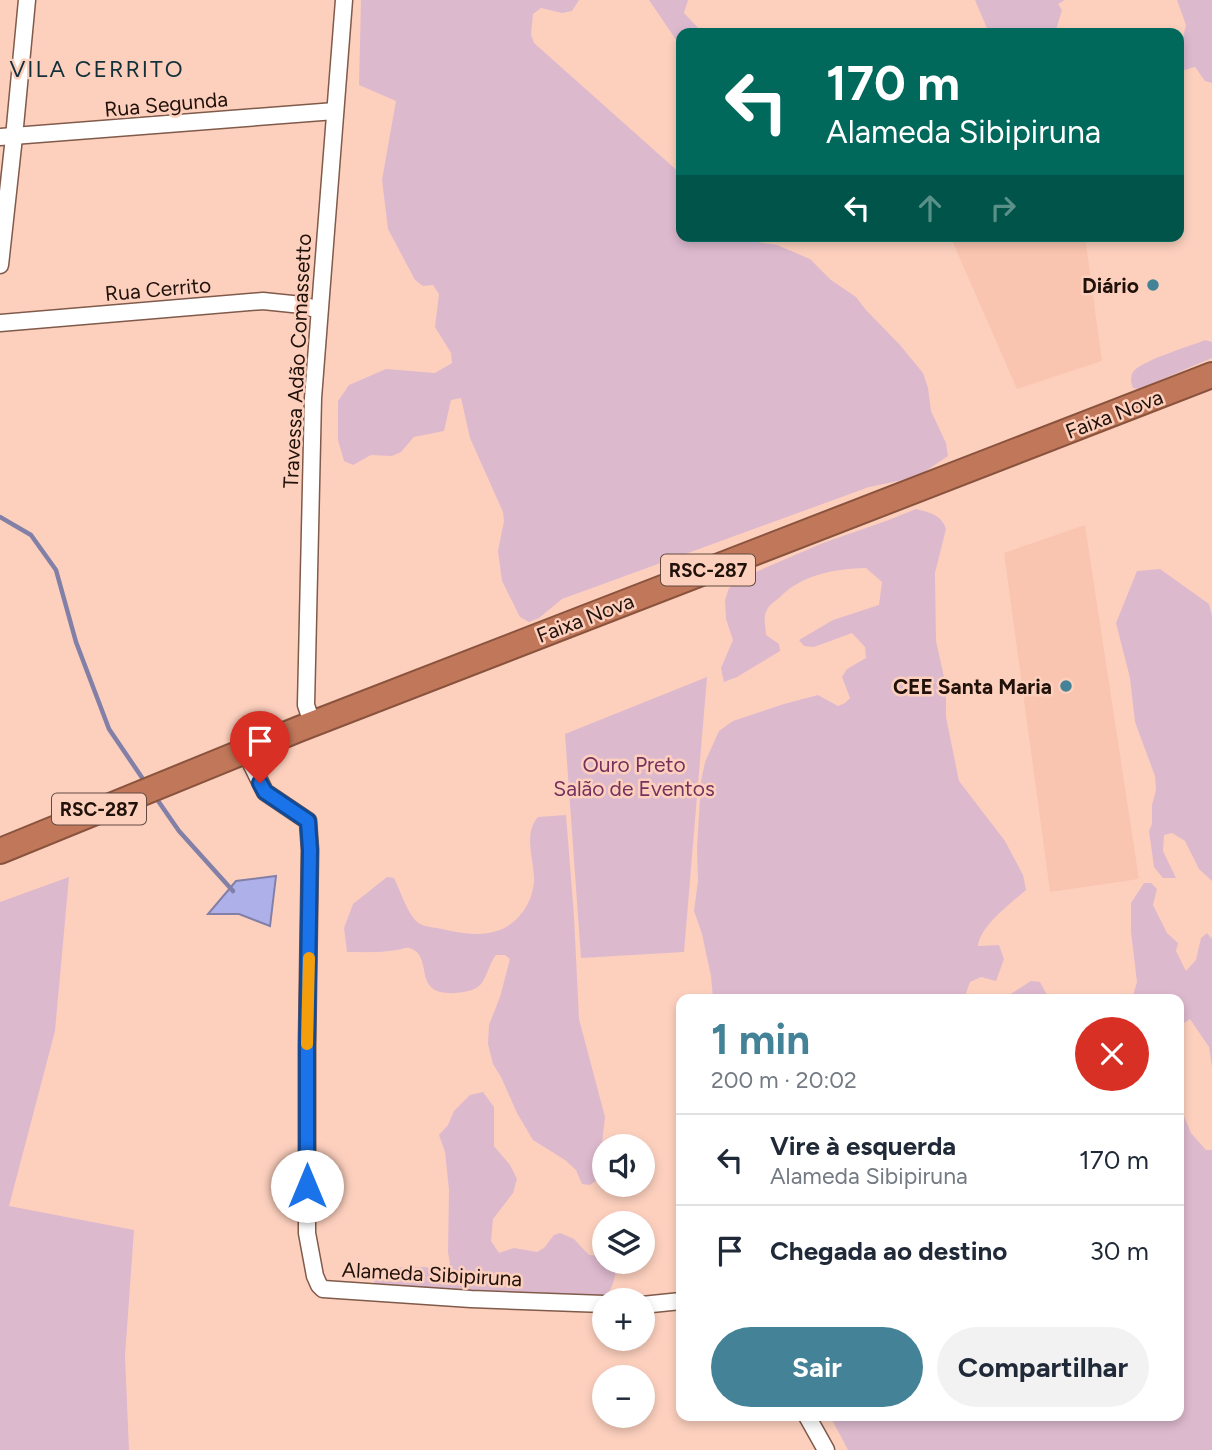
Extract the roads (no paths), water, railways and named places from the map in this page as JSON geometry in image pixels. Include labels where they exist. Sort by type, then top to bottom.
[{"type":"highway","name":"Faixa Nova","points":[[0,851],[312,723],[1212,375]]},
{"type":"street","points":[[0,265],[7,137],[27,0]]},
{"type":"street","name":"Travessa Adão Comassetto","points":[[312,723],[306,705],[313,398],[344,0]]},
{"type":"street","name":"Rua Segunda","points":[[7,137],[335,111]]},
{"type":"street","name":"Rua Cerrito","points":[[0,323],[262,301],[302,305],[320,310]]},
{"type":"street","name":"Alameda Sibipiruna","points":[[245,751],[265,792],[308,821],[307,1233],[318,1285],[323,1289],[592,1304]]},
{"type":"street","points":[[655,1304],[676,1302]]},
{"type":"street","points":[[810,1421],[826,1450]]},
{"type":"water","points":[[276,876],[270,926],[239,914],[208,914],[236,881]]},
{"type":"waterway","points":[[0,517],[31,535],[56,570],[76,642],[109,729],[145,782]]},
{"type":"waterway","points":[[154,795],[179,831],[233,891]]},
{"type":"place","name":"Diário","points":[[1153,285]]},
{"type":"place","name":"CEE Santa Maria","points":[[1066,686]]},
{"type":"district","name":"VILA CERRITO","points":[[97,69]]},
{"type":"park label","name":"Ouro Preto Salão de Eventos","points":[[634,776]]}]
